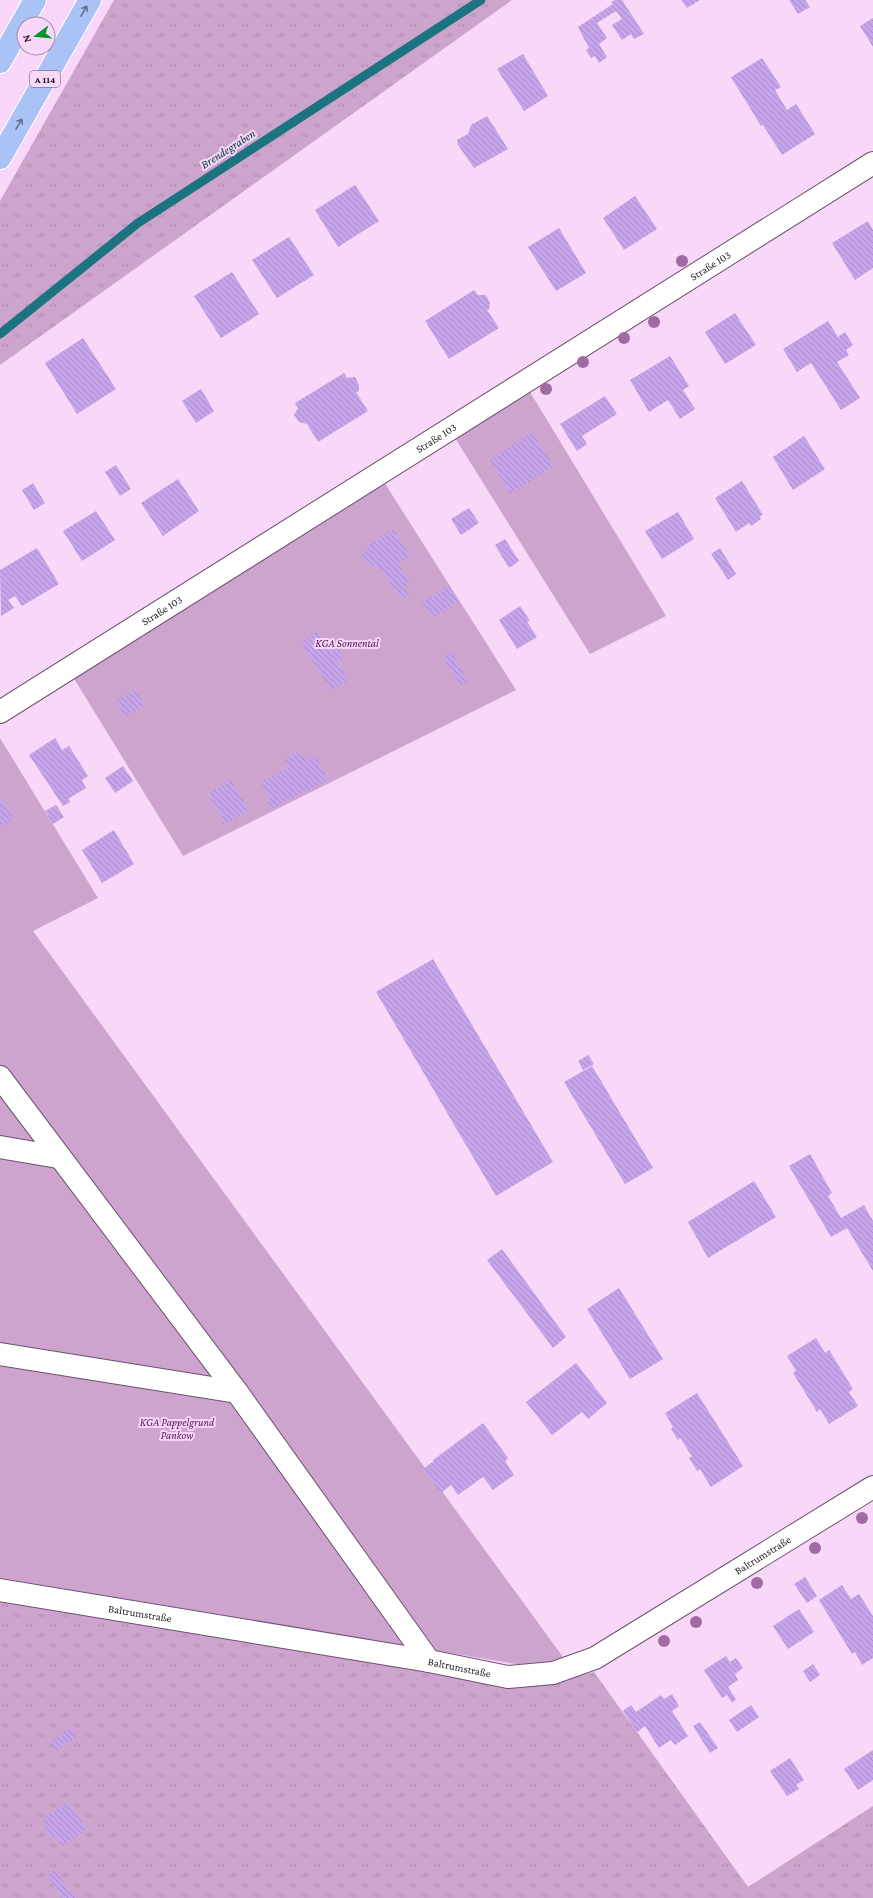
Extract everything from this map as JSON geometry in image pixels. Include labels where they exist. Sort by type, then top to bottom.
[{"type":"highway","points":[[0,62],[35,0]]},
{"type":"highway","name":"A 114","points":[[0,158],[90,0]]},
{"type":"street","name":"Straße 103","points":[[0,712],[873,164]]},
{"type":"street","points":[[0,1077],[58,1157],[237,1392],[429,1661]]},
{"type":"street","points":[[0,1147],[58,1157]]},
{"type":"street","points":[[0,1354],[237,1392]]},
{"type":"street","name":"Baltrumstraße","points":[[0,1590],[429,1661],[508,1676],[552,1673],[594,1658],[873,1486]]},
{"type":"green space","points":[[114,0],[512,0],[0,365],[0,201]]},
{"type":"green space","points":[[530,392],[666,616],[590,654],[455,438]]},
{"type":"green space","name":"KGA Sonnental","points":[[384,482],[516,690],[183,856],[73,677]]},
{"type":"green space","name":"KGA Pappelgrund Pankow","points":[[0,738],[98,898],[33,931],[563,1657],[534,1667],[0,1578]]},
{"type":"green space","points":[[0,1599],[428,1672],[507,1688],[553,1683],[594,1672],[748,1887],[873,1806],[873,1898],[0,1898]]},
{"type":"building","points":[[615,0],[622,0],[644,34],[634,39],[631,34],[622,40],[612,25],[622,19],[616,11],[597,23],[607,38],[599,44],[607,57],[599,63],[595,56],[591,58],[586,50],[589,48],[578,27],[613,4],[611,2]]},
{"type":"building","points":[[681,0],[700,0],[687,8]]},
{"type":"building","points":[[789,0],[805,0],[810,7],[798,14]]},
{"type":"building","points":[[873,18],[873,47],[860,26]]},
{"type":"building","points":[[523,54],[548,96],[524,111],[497,69]]},
{"type":"building","points":[[762,58],[781,87],[775,90],[787,110],[796,104],[815,134],[782,155],[763,125],[761,126],[731,77]]},
{"type":"building","points":[[487,116],[508,149],[474,168],[458,145],[457,140],[468,134],[471,125]]},
{"type":"building","points":[[355,185],[379,221],[338,247],[315,210]]},
{"type":"building","points":[[635,196],[657,229],[624,250],[603,218]]},
{"type":"building","points":[[868,221],[873,230],[873,268],[855,280],[832,243]]},
{"type":"building","points":[[559,228],[586,273],[556,291],[528,247]]},
{"type":"building","points":[[289,237],[314,275],[277,298],[252,260]]},
{"type":"building","points":[[232,272],[259,314],[221,338],[194,296]]},
{"type":"building","points":[[474,290],[478,295],[486,295],[490,303],[489,309],[487,310],[499,328],[449,359],[425,321]]},
{"type":"building","points":[[735,313],[756,345],[725,364],[705,332]]},
{"type":"building","points":[[828,321],[838,337],[845,332],[853,345],[846,350],[849,355],[837,362],[860,398],[841,410],[811,363],[797,372],[783,349]]},
{"type":"building","points":[[83,338],[116,389],[77,414],[45,363]]},
{"type":"building","points":[[670,356],[689,386],[683,390],[695,409],[680,419],[668,400],[649,412],[630,380]]},
{"type":"building","points":[[344,373],[347,378],[355,377],[359,385],[359,391],[356,392],[368,411],[318,442],[307,424],[299,422],[294,415],[298,408],[295,403]]},
{"type":"building","points":[[201,389],[214,411],[196,423],[182,401]]},
{"type":"building","points":[[605,396],[617,414],[582,436],[587,444],[577,451],[560,424]]},
{"type":"building","points":[[532,432],[554,466],[511,494],[490,460]]},
{"type":"building","points":[[804,436],[825,469],[793,490],[773,457]]},
{"type":"building","points":[[116,465],[131,489],[120,496],[105,472]]},
{"type":"building","points":[[178,479],[199,511],[163,536],[141,503]]},
{"type":"building","points":[[742,481],[763,515],[760,516],[761,519],[751,526],[749,523],[736,532],[715,498]]},
{"type":"building","points":[[33,483],[45,503],[34,510],[22,490]]},
{"type":"building","points":[[469,508],[479,523],[461,535],[451,519]]},
{"type":"building","points":[[96,511],[115,540],[82,561],[63,531]]},
{"type":"building","points":[[678,512],[694,539],[662,559],[645,531]]},
{"type":"building","points":[[393,529],[410,556],[398,564],[410,583],[404,587],[409,595],[401,599],[379,566],[376,568],[374,564],[369,567],[361,554],[368,549],[367,546]]},
{"type":"building","points":[[505,539],[519,561],[509,568],[495,545]]},
{"type":"building","points":[[37,548],[59,584],[22,606],[15,596],[8,600],[14,608],[1,616],[0,570]]},
{"type":"building","points":[[720,548],[736,574],[728,580],[711,554]]},
{"type":"building","points":[[449,586],[459,602],[432,618],[422,602]]},
{"type":"building","points":[[520,606],[530,621],[527,622],[537,637],[517,649],[499,620]]},
{"type":"building","points":[[318,631],[331,652],[338,648],[343,657],[337,661],[348,680],[331,691],[301,642]]},
{"type":"building","points":[[451,652],[468,682],[460,686],[443,656]]},
{"type":"building","points":[[135,689],[145,705],[126,717],[116,701]]},
{"type":"building","points":[[55,738],[62,750],[69,746],[88,776],[82,780],[86,788],[68,799],[70,802],[63,806],[29,755]]},
{"type":"building","points":[[299,751],[305,761],[315,756],[328,780],[271,809],[268,802],[271,801],[261,782],[289,768],[284,759]]},
{"type":"building","points":[[123,766],[133,781],[115,793],[105,778]]},
{"type":"building","points":[[230,780],[249,810],[224,825],[221,821],[224,819],[208,794]]},
{"type":"building","points":[[2,800],[14,819],[0,828],[0,801]]},
{"type":"building","points":[[56,805],[64,817],[53,824],[45,811]]},
{"type":"building","points":[[114,830],[134,864],[102,883],[82,850]]},
{"type":"building","points":[[433,959],[553,1162],[496,1196],[376,992]]},
{"type":"building","points":[[588,1055],[594,1064],[583,1070],[578,1061]]},
{"type":"building","points":[[592,1066],[653,1168],[625,1184],[564,1082]]},
{"type":"building","points":[[810,1154],[832,1193],[828,1196],[841,1218],[864,1205],[873,1221],[873,1271],[847,1228],[831,1237],[789,1166]]},
{"type":"building","points":[[754,1181],[776,1217],[708,1258],[688,1222]]},
{"type":"building","points":[[502,1249],[566,1337],[553,1348],[487,1260]]},
{"type":"building","points":[[619,1288],[663,1359],[630,1379],[587,1309]]},
{"type":"building","points":[[816,1338],[825,1353],[829,1350],[853,1389],[849,1392],[858,1406],[829,1424],[820,1409],[817,1412],[793,1373],[796,1371],[787,1356]]},
{"type":"building","points":[[576,1363],[607,1403],[588,1419],[582,1412],[552,1435],[526,1402]]},
{"type":"building","points":[[697,1393],[743,1466],[711,1487],[700,1469],[697,1471],[689,1458],[692,1456],[680,1438],[678,1440],[671,1429],[673,1427],[665,1413]]},
{"type":"building","points":[[483,1423],[508,1458],[505,1461],[514,1475],[493,1490],[483,1477],[458,1495],[451,1485],[441,1493],[423,1469]]},
{"type":"building","points":[[805,1577],[817,1596],[807,1603],[794,1584]]},
{"type":"building","points":[[842,1585],[851,1599],[859,1594],[873,1616],[873,1658],[862,1665],[855,1652],[852,1654],[819,1600]]},
{"type":"building","points":[[799,1609],[814,1632],[788,1649],[773,1626]]},
{"type":"building","points":[[726,1656],[730,1662],[736,1658],[743,1668],[735,1674],[738,1680],[728,1687],[736,1699],[732,1703],[727,1695],[722,1698],[704,1670]]},
{"type":"building","points":[[813,1664],[820,1675],[810,1682],[803,1671]]},
{"type":"building","points":[[672,1694],[679,1706],[672,1711],[688,1736],[675,1745],[671,1740],[659,1748],[645,1726],[637,1732],[623,1711],[631,1705],[636,1712],[661,1695],[664,1699]]},
{"type":"building","points":[[751,1705],[759,1717],[737,1732],[729,1720]]},
{"type":"building","points":[[700,1722],[718,1748],[710,1753],[693,1726]]},
{"type":"building","points":[[70,1728],[76,1737],[57,1750],[51,1742]]},
{"type":"building","points":[[873,1750],[873,1780],[858,1790],[844,1769]]},
{"type":"building","points":[[790,1758],[804,1780],[796,1785],[799,1789],[787,1796],[770,1771]]},
{"type":"building","points":[[68,1802],[87,1829],[63,1846],[55,1836],[51,1839],[43,1829],[48,1826],[43,1819]]},
{"type":"building","points":[[55,1870],[75,1898],[62,1898],[47,1876]]},
{"type":"waterway","name":"Brendegraben","points":[[0,334],[138,223],[481,0]]}]
